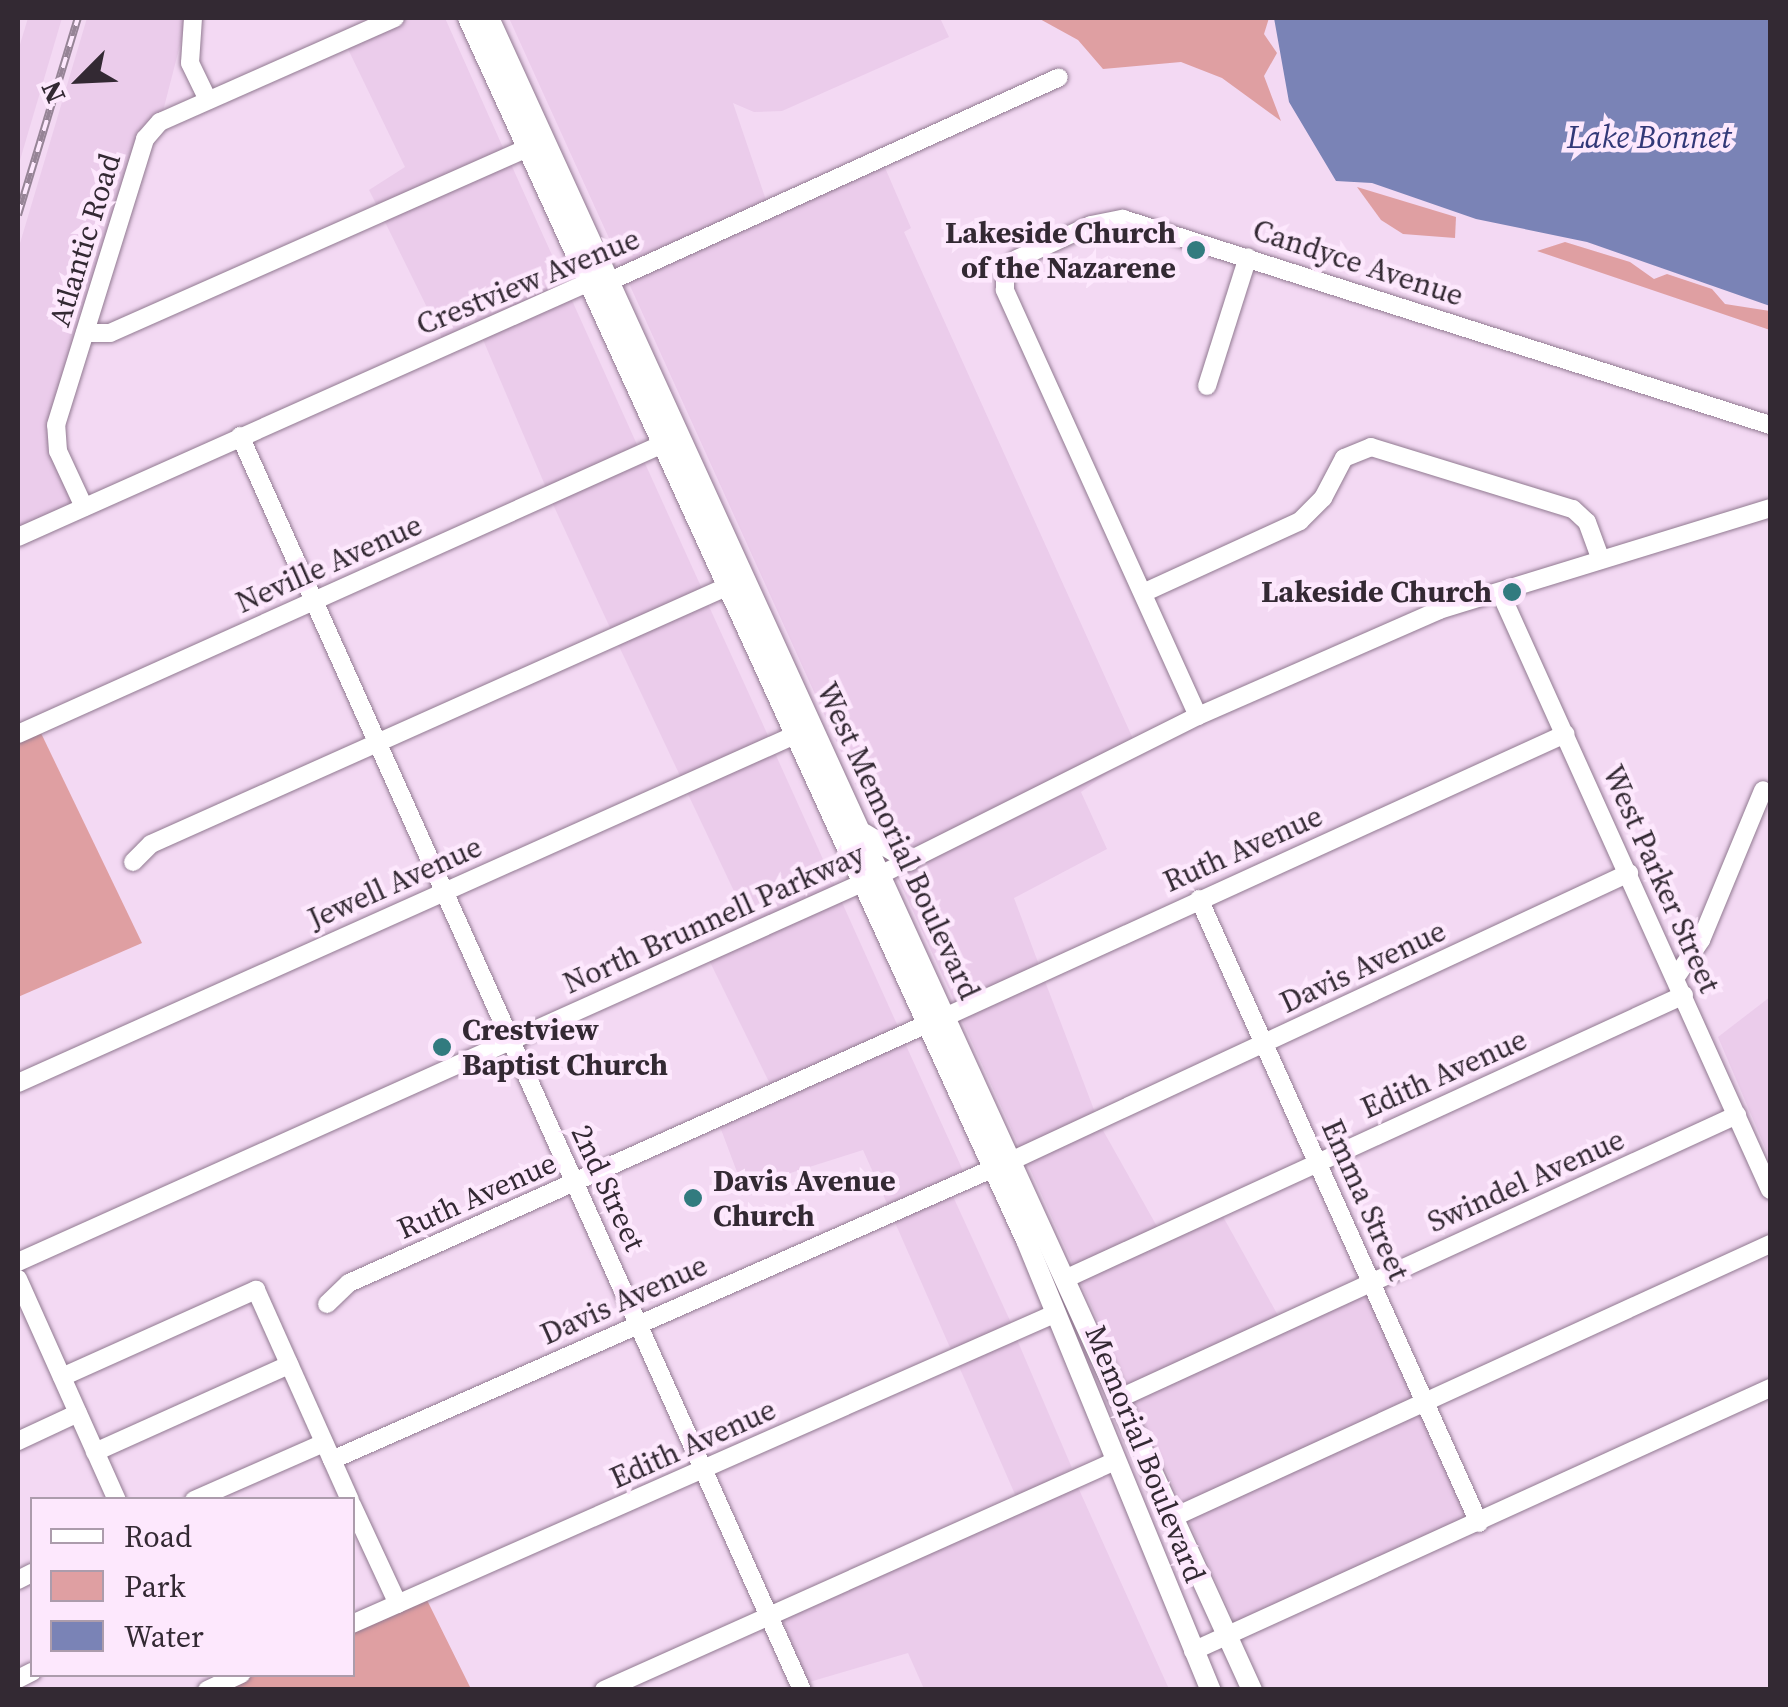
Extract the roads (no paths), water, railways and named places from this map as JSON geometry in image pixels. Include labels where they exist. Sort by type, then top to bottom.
[{"type":"main road","name":"West Memorial Boulevard","points":[[468,18],[535,142]]},
{"type":"main road","points":[[478,18],[535,142]]},
{"type":"main road","name":"West Memorial Boulevard","points":[[488,18],[535,142],[736,584],[795,735],[872,878],[1003,1165],[1026,1240]]},
{"type":"main road","name":"West Memorial Boulevard","points":[[599,282],[709,548],[764,622],[862,831],[872,878]]},
{"type":"main road","points":[[862,831],[910,861]]},
{"type":"main road","name":"West Memorial Boulevard","points":[[936,1020],[980,1139],[1026,1193],[1252,1690]]},
{"type":"main road","name":"Memorial Boulevard","points":[[1026,1240],[1113,1462],[1211,1690]]},
{"type":"street","points":[[193,18],[190,63],[208,100]]},
{"type":"street","name":"Atlantic Road","points":[[84,507],[55,440],[145,139],[160,122],[395,18]]},
{"type":"street","name":"Crestview Avenue","points":[[18,536],[1059,77]]},
{"type":"street","points":[[86,334],[110,333],[535,142]]},
{"type":"street","name":"Candyce Avenue","points":[[1143,593],[1005,290],[1004,272],[1017,259],[1092,225],[1123,219],[1770,425]]},
{"type":"street","points":[[1206,386],[1248,257]]},
{"type":"street","name":"2nd Street","points":[[240,436],[642,1324],[802,1690]]},
{"type":"street","name":"Neville Avenue","points":[[18,734],[663,444]]},
{"type":"street","points":[[1198,716],[1143,593],[1300,521],[1324,498],[1344,458],[1371,447],[1574,509],[1587,522],[1601,560]]},
{"type":"street","name":"North Brunnell Parkway","points":[[18,1262],[910,861],[1198,716],[1439,610],[1770,508]]},
{"type":"street","points":[[133,862],[151,844],[736,584]]},
{"type":"street","name":"West Parker Street","points":[[1500,592],[1770,1190]]},
{"type":"street","name":"Ruth Avenue","points":[[327,1304],[350,1283],[1565,734]]},
{"type":"street","name":"Jewell Avenue","points":[[18,1084],[795,735]]},
{"type":"street","points":[[1680,986],[1763,790]]},
{"type":"street","name":"Davis Avenue","points":[[202,1497],[328,1452],[642,1324],[1003,1165],[1630,873]]},
{"type":"street","name":"Emma Street","points":[[1199,899],[1479,1523]]},
{"type":"street","name":"Edith Avenue","points":[[1065,1280],[1680,986]]},
{"type":"street","name":"Swindel Avenue","points":[[1120,1398],[1737,1116]]},
{"type":"street","points":[[1174,1517],[1770,1244]]},
{"type":"street","points":[[18,1279],[115,1497]]},
{"type":"street","points":[[62,1377],[256,1290],[347,1497]]},
{"type":"street","name":"Edith Avenue","points":[[355,1623],[1056,1313]]},
{"type":"street","points":[[95,1452],[290,1365]]},
{"type":"street","points":[[1194,1651],[1770,1388]]},
{"type":"street","points":[[18,1441],[78,1412]]},
{"type":"street","points":[[604,1690],[1113,1462]]},
{"type":"street","points":[[355,1516],[398,1604]]},
{"type":"street","points":[[207,1690],[235,1677]]},
{"type":"water","name":"Lake Bonnet","points":[[1274,18],[1770,18],[1770,306],[1587,242],[1476,219],[1372,183],[1336,181],[1289,102]]},
{"type":"railway","points":[[18,215],[78,18]]},
{"type":"place","name":"Lakeside Church of the Nazarene","points":[[1196,250]]},
{"type":"place","name":"Lakeside Church","points":[[1512,592]]},
{"type":"place","name":"Crestview Baptist Church","points":[[442,1047]]},
{"type":"place","name":"Davis Avenue Church","points":[[693,1198]]}]
